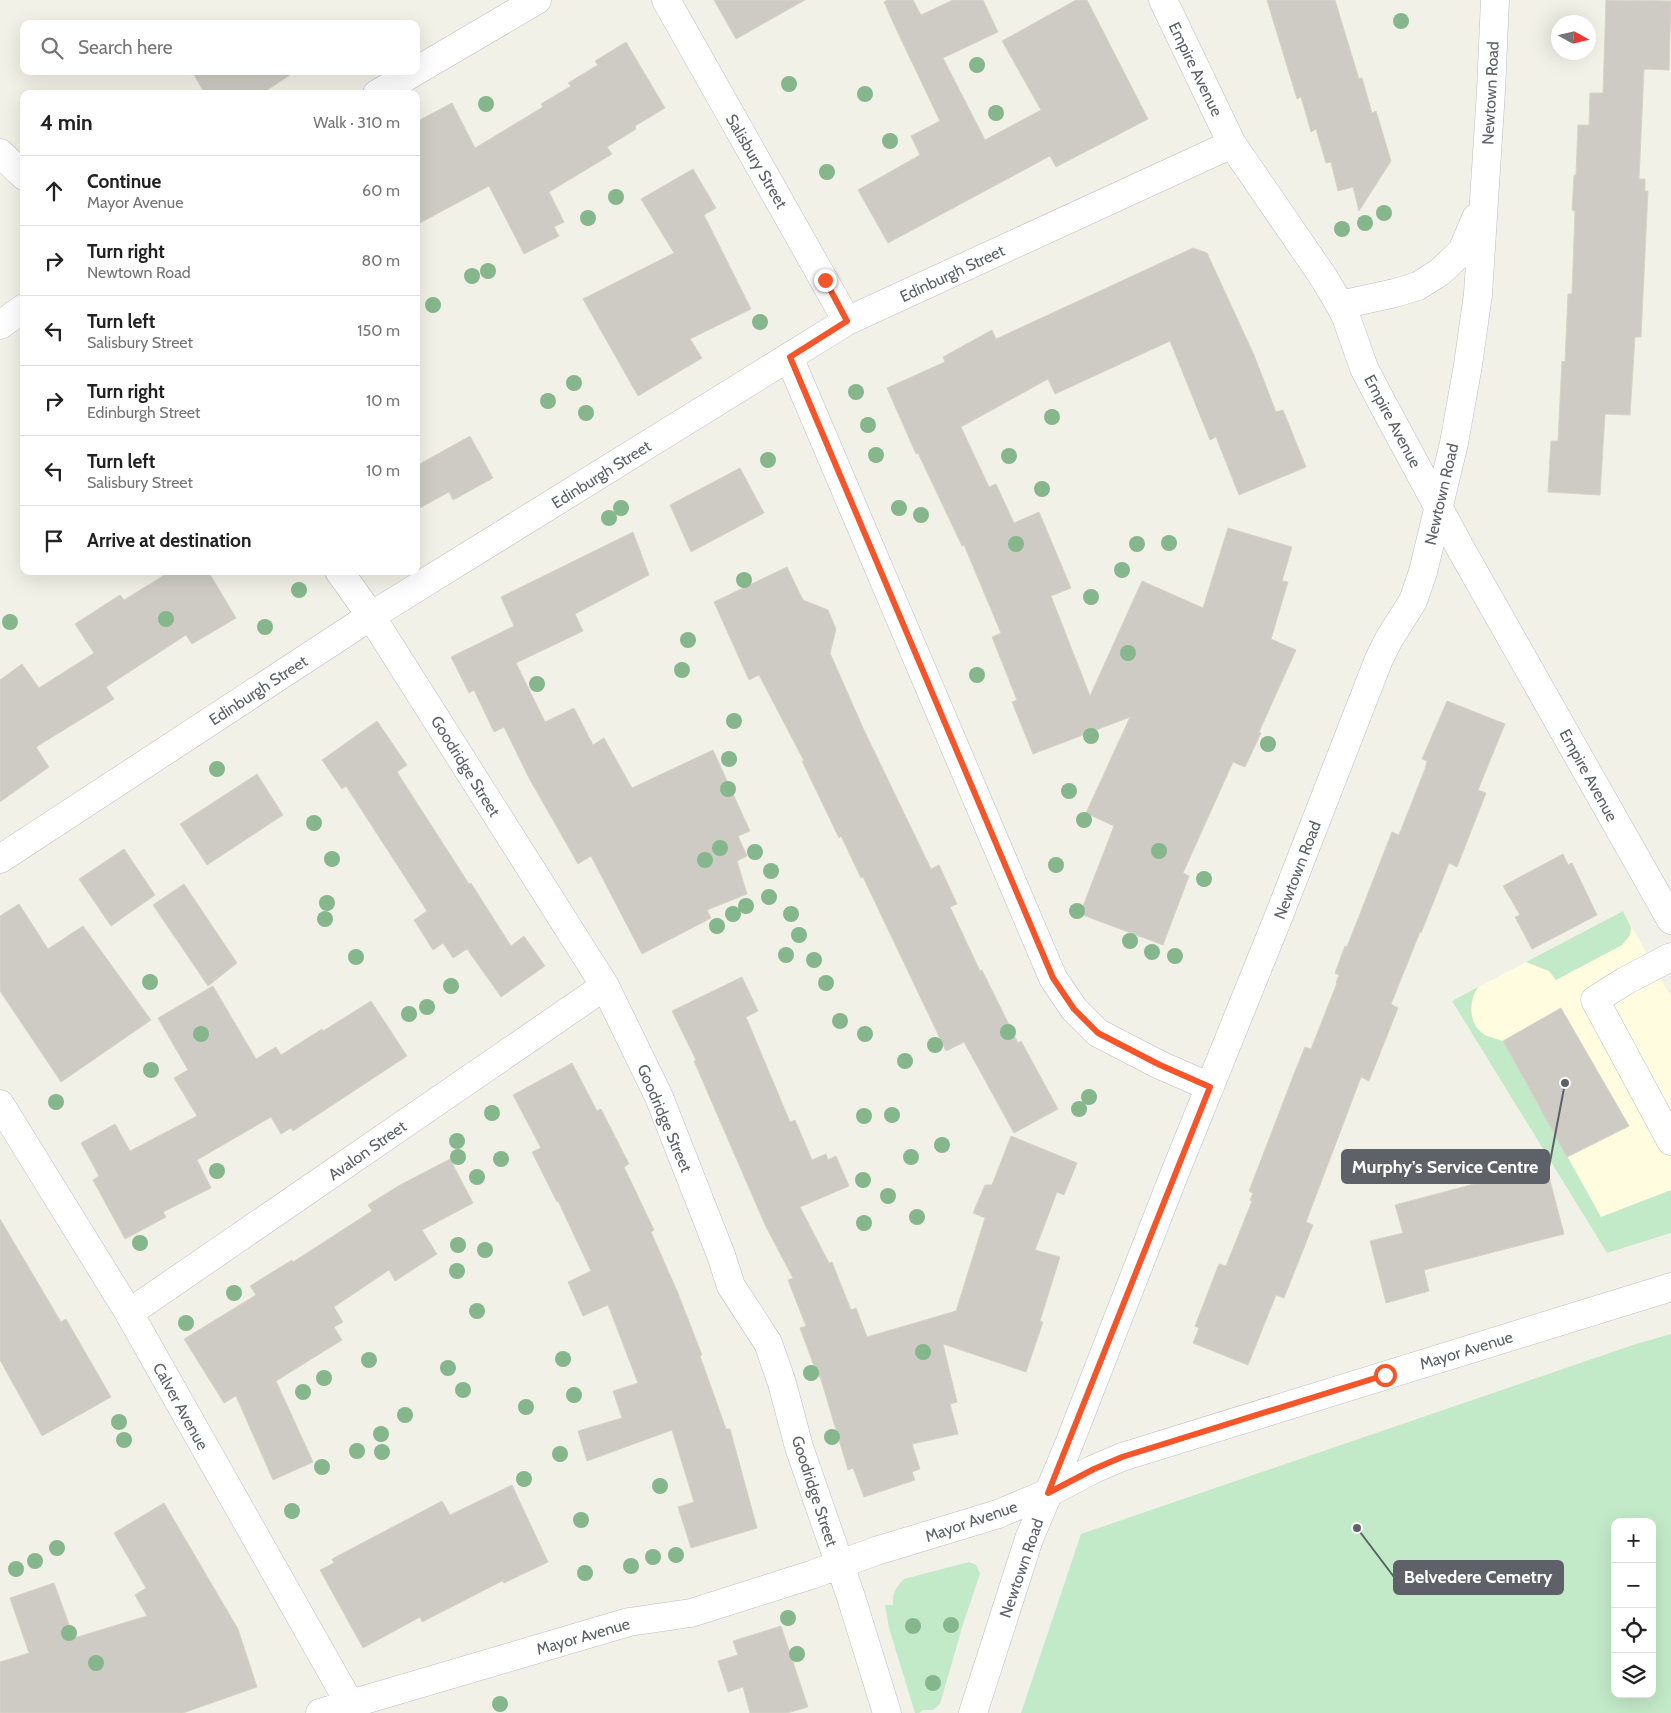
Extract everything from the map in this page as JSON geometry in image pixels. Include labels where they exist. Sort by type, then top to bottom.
[{"type":"street","points":[[420,69],[537,0]]},
{"type":"street","name":"Salisbury Street","points":[[666,0],[847,321]]},
{"type":"street","name":"Empire Avenue","points":[[1163,0],[1232,144],[1324,278],[1340,305],[1346,316],[1364,368],[1472,568],[1671,920]]},
{"type":"street","name":"Newtown Road","points":[[973,1713],[1029,1539],[1278,918],[1379,659],[1413,601],[1427,558],[1454,442],[1478,294],[1495,0]]},
{"type":"street","points":[[384,90],[409,75]]},
{"type":"street","name":"Edinburgh Street","points":[[0,859],[371,616],[847,321],[1232,144]]},
{"type":"street","points":[[0,153],[20,172]]},
{"type":"street","points":[[1340,305],[1418,286],[1440,272],[1462,251],[1485,196]]},
{"type":"street","points":[[0,325],[20,311]]},
{"type":"street","points":[[790,357],[1053,978],[1074,1009],[1098,1033],[1160,1065],[1210,1087]]},
{"type":"street","name":"Goodridge Street","points":[[341,575],[371,616],[605,986],[659,1097],[731,1286],[768,1343],[782,1383],[799,1447],[840,1565],[887,1713]]},
{"type":"street","points":[[1671,957],[1625,981],[1595,1000],[1671,1140]]},
{"type":"street","name":"Avalon Street","points":[[128,1313],[605,986]]},
{"type":"street","name":"Calver Avenue","points":[[0,1104],[128,1313],[353,1708]]},
{"type":"street","name":"Mayor Avenue","points":[[320,1713],[353,1708],[629,1622],[691,1613],[812,1575],[876,1551],[998,1514],[1048,1493],[1122,1457],[1664,1291]]},
{"type":"shaded area","points":[[1623,911],[1671,997],[1671,1233],[1607,1253],[1452,1001]]},
{"type":"green space","points":[[1623,911],[1631,927],[1630,935],[1622,945],[1556,980],[1549,971],[1526,962]]},
{"type":"green space","points":[[1478,987],[1471,1007],[1476,1027],[1487,1036],[1503,1041],[1601,1217],[1671,1190],[1671,1233],[1607,1253],[1452,1001]]},
{"type":"green space","points":[[1671,1334],[1671,1713],[1021,1713],[1081,1534],[1636,1344]]},
{"type":"green space","points":[[969,1562],[976,1565],[980,1574],[940,1704],[933,1710],[923,1710],[915,1713],[889,1628],[885,1605],[893,1605],[895,1591],[904,1579]]},
{"type":"building","points":[[714,0],[805,0],[736,39]]},
{"type":"building","points":[[887,0],[913,0],[921,15],[953,0],[983,0],[998,32],[943,58],[985,140],[1041,110],[1002,41],[1076,0],[1087,0],[1148,119],[1056,167],[1050,156],[888,243],[858,190],[920,155],[911,136],[940,121],[884,2]]},
{"type":"building","points":[[1267,0],[1335,0],[1359,79],[1362,78],[1372,113],[1376,111],[1391,161],[1359,211],[1353,187],[1338,191],[1331,162],[1326,163],[1316,129],[1311,132],[1301,97],[1297,99]]},
{"type":"building","points":[[1606,0],[1671,1],[1669,70],[1644,69],[1639,179],[1645,179],[1645,191],[1648,191],[1641,337],[1635,337],[1630,415],[1605,414],[1600,495],[1548,492],[1551,441],[1558,441],[1562,361],[1565,362],[1568,294],[1572,294],[1575,211],[1572,210],[1574,175],[1576,175],[1578,125],[1589,125],[1590,93],[1603,93]]},
{"type":"building","points":[[626,42],[665,108],[635,126],[636,129],[607,147],[612,154],[549,192],[564,222],[554,227],[559,236],[524,254],[489,186],[420,223],[420,120],[452,103],[475,148],[543,107],[541,104],[571,86],[568,83],[598,65],[595,61]]},
{"type":"building","points":[[194,75],[290,75],[267,90],[203,90]]},
{"type":"building","points":[[693,169],[716,208],[704,215],[751,309],[690,339],[702,358],[638,396],[583,299],[674,253],[641,199]]},
{"type":"building","points":[[1193,248],[1207,253],[1254,355],[1276,412],[1283,410],[1306,467],[1239,495],[1216,437],[1210,440],[1170,341],[1055,394],[1048,379],[961,427],[989,487],[996,484],[1014,523],[1039,512],[1071,588],[1051,596],[1090,696],[1142,581],[1203,608],[1228,528],[1292,547],[1282,581],[1288,582],[1271,639],[1296,650],[1245,767],[1233,762],[1183,873],[1189,876],[1163,945],[1080,914],[1114,826],[1086,813],[1130,717],[1033,754],[1012,702],[1017,700],[992,637],[1001,633],[964,545],[962,546],[918,453],[916,454],[887,388],[945,362],[943,357],[992,330],[996,339]]},
{"type":"building","points":[[470,436],[493,478],[453,500],[449,492],[420,508],[420,464]]},
{"type":"building","points":[[740,468],[764,513],[691,552],[670,505]]},
{"type":"building","points":[[633,532],[649,575],[575,614],[583,631],[516,663],[545,722],[574,708],[593,745],[604,738],[632,788],[713,750],[750,831],[738,836],[747,856],[737,861],[747,894],[707,910],[711,918],[642,954],[591,856],[578,864],[529,778],[504,727],[494,732],[474,690],[469,693],[451,657],[514,626],[501,597]]},
{"type":"building","points":[[787,567],[803,600],[828,610],[836,629],[830,653],[863,728],[931,869],[939,865],[957,904],[950,907],[980,971],[982,970],[1018,1043],[1021,1041],[1058,1109],[1014,1133],[964,1042],[946,1051],[863,877],[861,878],[841,836],[839,838],[802,761],[804,761],[759,675],[749,680],[714,602]]},
{"type":"building","points":[[165,575],[210,575],[236,618],[192,644],[186,635],[106,687],[114,699],[36,747],[49,767],[0,802],[0,680],[22,664],[39,688],[94,653],[75,624],[120,595],[124,600]]},
{"type":"building","points":[[1447,701],[1505,724],[1478,790],[1486,793],[1457,867],[1449,863],[1420,932],[1391,1004],[1398,1008],[1369,1081],[1361,1077],[1306,1222],[1313,1225],[1284,1298],[1276,1295],[1248,1365],[1193,1343],[1199,1328],[1195,1326],[1219,1264],[1226,1266],[1252,1201],[1250,1200],[1253,1193],[1249,1191],[1294,1074],[1305,1047],[1311,1049],[1337,983],[1339,975],[1335,973],[1345,946],[1347,947],[1392,832],[1399,835],[1425,769],[1427,761],[1422,759]]},
{"type":"building","points":[[377,721],[407,765],[397,772],[511,946],[524,936],[545,966],[501,997],[467,949],[453,958],[443,943],[433,950],[414,920],[427,911],[346,786],[342,789],[322,760]]},
{"type":"building","points":[[257,774],[283,815],[207,865],[180,824]]},
{"type":"building","points":[[124,849],[155,895],[111,926],[79,879]]},
{"type":"building","points":[[1563,854],[1568,865],[1572,863],[1597,915],[1532,949],[1515,917],[1520,915],[1503,886]]},
{"type":"building","points":[[184,884],[237,963],[208,986],[153,905]]},
{"type":"building","points":[[19,904],[48,949],[83,926],[151,1020],[61,1082],[0,991],[0,916]]},
{"type":"building","points":[[742,977],[758,1011],[746,1017],[790,1122],[795,1120],[812,1160],[826,1154],[828,1160],[836,1156],[849,1186],[800,1207],[829,1263],[832,1262],[851,1310],[856,1308],[867,1337],[956,1311],[985,1218],[973,1213],[985,1185],[992,1185],[1011,1136],[1077,1163],[1064,1195],[1057,1192],[1035,1250],[1060,1257],[1040,1321],[1043,1322],[1026,1372],[943,1344],[957,1402],[950,1404],[958,1434],[912,1444],[920,1469],[912,1472],[915,1480],[864,1497],[853,1468],[848,1470],[820,1376],[818,1377],[800,1328],[806,1326],[788,1280],[793,1278],[766,1227],[694,1061],[696,1060],[672,1011]]},
{"type":"building","points":[[213,986],[256,1059],[276,1047],[281,1055],[371,1001],[407,1056],[293,1131],[291,1128],[281,1134],[271,1117],[197,1160],[211,1188],[163,1212],[166,1217],[125,1239],[93,1180],[99,1176],[81,1143],[115,1124],[130,1151],[197,1116],[174,1078],[188,1070],[158,1018]]},
{"type":"building","points":[[1561,1008],[1629,1126],[1567,1157],[1503,1041]]},
{"type":"building","points":[[572,1063],[597,1111],[601,1109],[629,1164],[624,1167],[654,1230],[651,1232],[702,1355],[700,1356],[726,1429],[730,1429],[757,1528],[691,1548],[678,1507],[694,1502],[672,1430],[587,1461],[578,1431],[622,1418],[613,1391],[638,1383],[608,1305],[583,1316],[568,1282],[591,1271],[558,1201],[532,1152],[541,1148],[513,1095]]},
{"type":"building","points":[[450,1159],[473,1203],[422,1230],[437,1254],[395,1281],[389,1270],[334,1307],[343,1322],[334,1327],[342,1340],[276,1381],[313,1462],[273,1480],[236,1396],[224,1403],[184,1339],[256,1295],[250,1286],[292,1260],[293,1262],[372,1211],[368,1205],[400,1185]]},
{"type":"building","points":[[1546,1165],[1564,1234],[1424,1270],[1429,1291],[1386,1303],[1370,1241],[1403,1233],[1395,1205]]},
{"type":"building","points":[[0,1219],[61,1322],[66,1319],[111,1397],[42,1436],[0,1360]]},
{"type":"building","points":[[512,1485],[548,1562],[504,1583],[502,1581],[422,1622],[420,1617],[363,1648],[320,1570],[334,1563],[332,1559],[442,1501],[450,1515]]},
{"type":"building","points":[[164,1503],[238,1629],[257,1687],[183,1713],[0,1713],[0,1662],[29,1653],[10,1598],[54,1583],[74,1638],[147,1616],[135,1595],[146,1588],[114,1533]]},
{"type":"building","points":[[781,1626],[808,1707],[787,1713],[750,1713],[743,1687],[728,1692],[718,1661],[738,1655],[733,1641]]},
{"type":"place","name":"Murphy's Service Centre","points":[[1565,1083]]},
{"type":"place","name":"Belvedere Cemetry","points":[[1357,1528]]},
{"type":"route","points":[[825,280],[847,321],[790,357],[1053,978],[1074,1009],[1098,1033],[1160,1065],[1210,1087],[1048,1493],[1122,1457],[1385,1375]]}]
